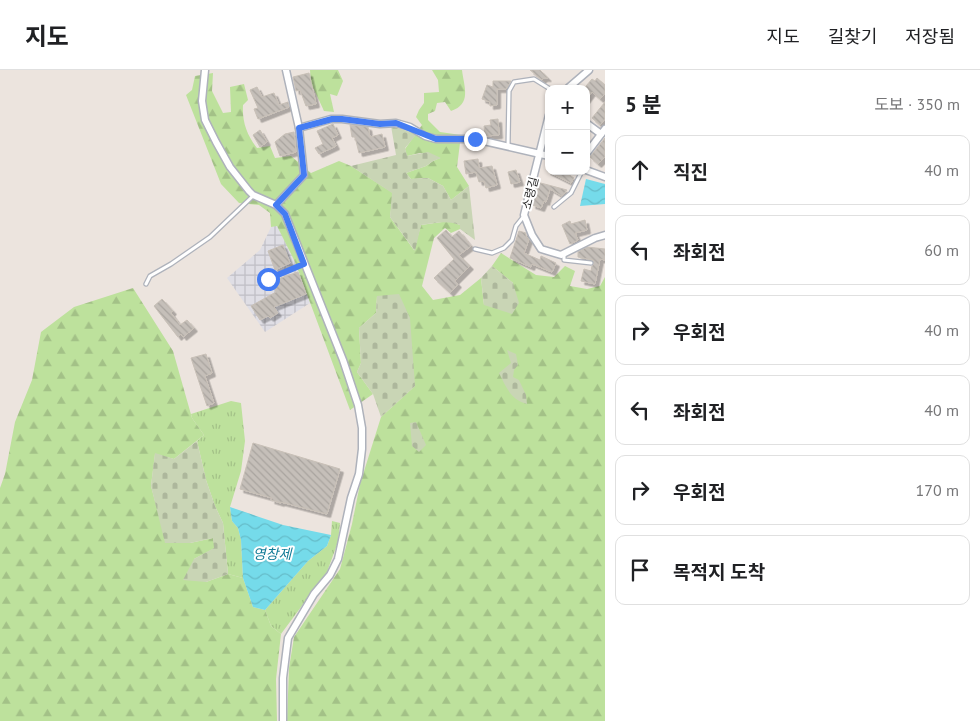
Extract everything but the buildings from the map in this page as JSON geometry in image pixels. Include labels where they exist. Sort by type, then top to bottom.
[{"type":"street","points":[[206,70],[202,101],[205,120],[230,167],[253,195],[276,205],[285,214],[343,360],[358,405],[362,428],[359,474],[351,498],[338,559],[330,575],[314,594],[288,638],[282,678],[283,721]]},
{"type":"street","points":[[276,205],[304,175],[299,128],[286,70]]},
{"type":"street","points":[[572,85],[589,70]]},
{"type":"street","points":[[299,128],[332,119],[380,124],[396,123],[436,139],[475,139],[545,155]]},
{"type":"street","points":[[590,125],[603,132],[590,149]]},
{"type":"street","name":"소령길","points":[[545,130],[524,215],[532,235],[541,250],[561,256],[564,254]]},
{"type":"street","points":[[590,171],[605,177]]},
{"type":"street","points":[[564,254],[605,235]]},
{"type":"lane","points":[[508,146],[509,91],[514,82],[534,79],[545,86]]},
{"type":"lane","points":[[554,207],[571,193],[580,175]]},
{"type":"lane","points":[[146,284],[150,276],[210,237],[253,195]]},
{"type":"lane","points":[[475,249],[492,253],[504,248],[512,240],[516,226],[524,215]]},
{"type":"lane","points":[[564,254],[564,260],[591,263]]},
{"type":"lane","points":[[268,279],[304,264]]},
{"type":"shaded area","points":[[277,225],[295,262],[310,303],[265,332],[227,278],[260,250],[271,227]]},
{"type":"green space","points":[[310,70],[338,70],[343,81],[337,96],[330,94],[334,112],[324,111],[311,83]]},
{"type":"green space","points":[[432,70],[462,70],[464,83],[464,99],[458,108],[451,111],[445,102],[437,103],[435,111],[428,114],[428,120],[440,132],[461,135],[457,167],[469,186],[451,200],[443,186],[428,178],[411,179],[406,173],[426,166],[440,158],[420,153],[407,156],[405,149],[422,125],[416,117],[424,103],[424,93],[439,92],[438,80]]},
{"type":"green space","points":[[213,73],[212,91],[223,113],[231,112],[230,87],[244,84],[248,100],[243,105],[244,123],[250,138],[257,148],[270,146],[275,158],[291,156],[311,173],[339,161],[351,166],[393,193],[390,217],[414,250],[421,225],[449,221],[460,225],[460,229],[451,233],[445,228],[434,238],[422,286],[433,300],[460,295],[481,278],[484,305],[513,283],[492,266],[501,253],[536,275],[554,277],[565,266],[575,271],[570,286],[587,289],[600,286],[605,277],[605,721],[287,721],[289,668],[294,637],[340,569],[360,484],[381,417],[415,386],[377,296],[376,313],[359,328],[361,363],[357,372],[373,394],[350,410],[295,262],[277,226],[271,227],[270,213],[259,205],[239,203],[221,184],[186,95],[192,90],[195,76]]},
{"type":"green space","points":[[391,126],[417,134],[405,148],[407,156],[428,152],[441,158],[406,173],[411,179],[428,178],[443,186],[451,200],[469,186],[475,240],[460,229],[460,225],[455,223],[441,222],[421,225],[415,251],[390,217],[392,193],[351,166],[396,155]]},
{"type":"green space","points":[[492,266],[513,283],[519,303],[512,314],[484,305],[481,278]]},
{"type":"green space","points":[[133,288],[173,351],[192,418],[204,435],[174,459],[155,454],[151,486],[156,505],[190,543],[213,538],[215,548],[194,559],[206,582],[228,574],[243,578],[253,607],[265,610],[271,626],[281,634],[276,679],[277,721],[0,721],[0,488],[5,474],[15,422],[32,380],[41,332],[74,307]]},
{"type":"green space","points":[[399,294],[410,318],[415,386],[381,417],[373,394],[357,372],[361,363],[359,328],[376,313],[377,296]]},
{"type":"green space","points":[[507,350],[516,354],[518,365],[514,370],[513,377],[519,380],[526,395],[527,404],[513,396],[499,373],[511,363]]},
{"type":"green space","points":[[231,401],[241,403],[245,441],[241,471],[230,507],[232,521],[238,528],[241,540],[243,578],[228,574],[223,523],[206,480],[197,441],[204,435],[191,414]]},
{"type":"green space","points":[[416,422],[426,445],[419,452],[412,446],[410,423]]},
{"type":"green space","points":[[197,441],[206,480],[223,523],[228,574],[206,582],[183,580],[194,559],[214,548],[213,538],[190,543],[165,543],[151,486],[155,453],[174,459]]},
{"type":"green space","points":[[332,521],[340,523],[338,542],[327,572],[281,634],[271,626],[265,610],[308,561],[327,546],[331,535]]},
{"type":"water","points":[[586,179],[605,184],[605,204],[580,206]]},
{"type":"water","name":"영창제","points":[[230,507],[283,525],[331,535],[327,546],[308,561],[265,610],[253,607],[243,578],[241,540],[238,528],[232,521]]},
{"type":"route","points":[[268,279],[304,264],[285,214],[276,205],[304,175],[299,128],[332,119],[342,119],[380,124],[396,123],[436,139],[475,139]]}]
